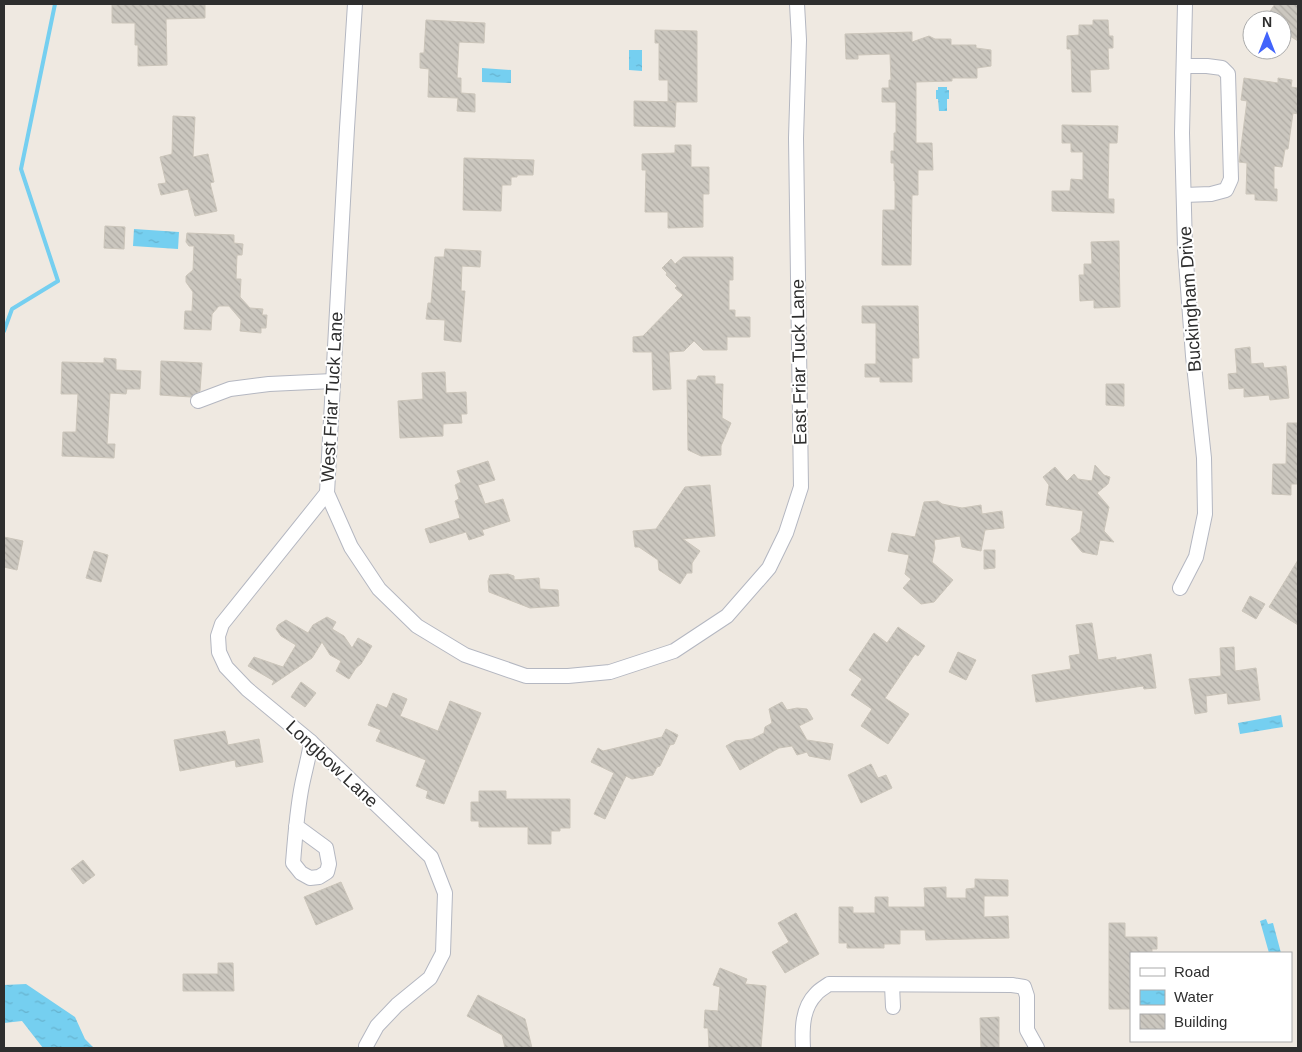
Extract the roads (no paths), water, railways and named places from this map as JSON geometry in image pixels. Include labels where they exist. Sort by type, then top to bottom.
[{"type":"street","name":"West Friar Tuck Lane","points":[[355,4],[327,493],[350,547],[379,589],[417,626],[465,655],[526,676],[568,676],[610,672],[657,657]]},
{"type":"street","name":"East Friar Tuck Lane","points":[[657,657],[674,652],[727,616],[769,568],[786,533],[800,487],[796,138],[799,40],[797,4]]},
{"type":"street","name":"Buckingham Drive","points":[[1180,588],[1196,557],[1205,514],[1204,458],[1192,346],[1185,248],[1182,133],[1185,4]]},
{"type":"street","points":[[1184,66],[1222,68],[1228,74],[1231,179],[1226,190],[1211,194],[1184,195]]},
{"type":"street","points":[[198,401],[230,389],[269,384],[333,381]]},
{"type":"street","name":"Longbow Lane","points":[[327,493],[222,624],[218,636],[219,652],[226,667],[247,690],[311,742],[431,857],[445,893],[443,953],[430,978],[397,1005],[377,1026],[368,1047]]},
{"type":"street","points":[[296,826],[311,742]]},
{"type":"street","points":[[803,1048],[802,1027],[806,1008],[816,993],[829,984],[1012,985],[1024,988],[1027,996],[1027,1030],[1037,1048]]},
{"type":"street","points":[[892,985],[893,1007]]},
{"type":"water","points":[[629,50],[642,50],[642,71],[629,70]]},
{"type":"water","points":[[482,68],[511,70],[511,83],[482,82]]},
{"type":"water","points":[[938,87],[947,87],[947,90],[949,90],[947,111],[939,111],[938,99],[936,99]]},
{"type":"water","points":[[134,229],[179,232],[178,249],[133,246]]},
{"type":"water","points":[[1281,715],[1283,727],[1240,734],[1238,723]]},
{"type":"water","points":[[1266,919],[1268,924],[1273,923],[1281,952],[1269,952],[1260,921]]},
{"type":"water","points":[[26,984],[75,1017],[85,1039],[94,1048],[43,1048],[22,1021],[4,1023],[4,985]]},
{"type":"waterway","points":[[4,331],[12,309],[58,281],[21,169],[55,4]]}]
